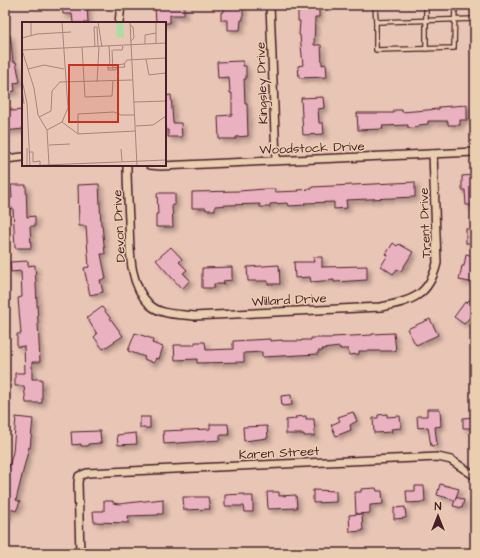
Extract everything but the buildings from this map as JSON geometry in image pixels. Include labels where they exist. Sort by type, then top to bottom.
[{"type":"street","points":[[119,22],[121,5]]},
{"type":"street","name":"Kingsley Drive","points":[[270,5],[276,160]]},
{"type":"street","name":"Woodstock Drive","points":[[166,166],[475,152]]},
{"type":"street","name":"Trent Drive","points":[[426,288],[434,277],[438,263],[433,154]]},
{"type":"street","points":[[5,159],[22,157]]},
{"type":"street","name":"Devon Drive","points":[[127,166],[130,258],[138,288],[150,306]]},
{"type":"street","name":"Willard Drive","points":[[150,306],[165,313],[194,316],[381,307],[402,303],[416,297],[426,288]]},
{"type":"street","name":"Karen Street","points":[[80,553],[78,482],[79,476],[87,473],[438,457],[451,460],[475,476]]},
{"type":"lane","points":[[375,5],[376,50],[454,48],[455,5]]},
{"type":"lane","points":[[426,5],[426,49]]},
{"type":"lane","points":[[376,22],[475,20]]}]
